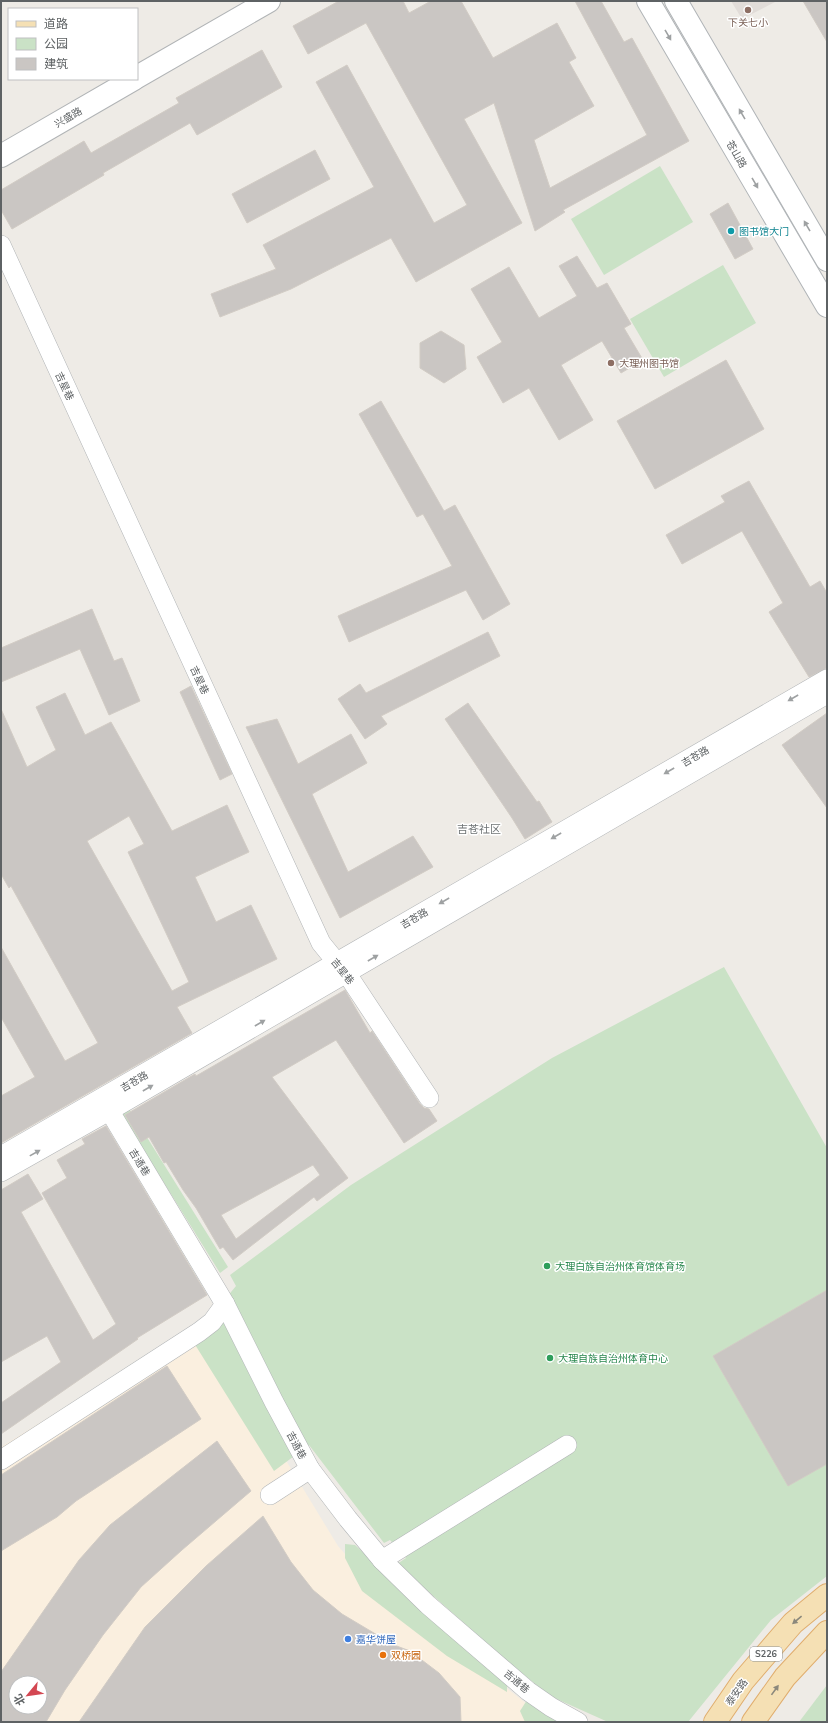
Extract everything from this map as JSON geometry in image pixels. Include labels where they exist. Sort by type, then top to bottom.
[{"type":"main road","points":[[138,76],[269,1]]},
{"type":"main road","name":"苍山路","points":[[648,1],[827,306]]},
{"type":"main road","points":[[676,1],[827,260]]},
{"type":"main road","name":"兴盛路","points":[[1,156],[132,80]]},
{"type":"main road","name":"泰安路","points":[[715,1722],[743,1681],[793,1623],[827,1595]]},
{"type":"main road","name":"S226","points":[[753,1722],[785,1677],[827,1632]]},
{"type":"street","name":"吉星巷","points":[[1,246],[321,944],[341,969],[429,1098]]},
{"type":"street","name":"吉苍路","points":[[341,969],[827,679]]},
{"type":"street","name":"吉苍路","points":[[1,1172],[106,1105],[341,969],[827,694]]},
{"type":"street","name":"吉苍路","points":[[1,1156],[106,1105]]},
{"type":"street","name":"吉通巷","points":[[106,1105],[225,1304],[274,1402],[310,1469],[348,1519],[382,1560],[428,1605],[528,1691],[551,1707],[578,1722]]},
{"type":"street","points":[[1,1460],[200,1332],[212,1322],[225,1304]]},
{"type":"street","points":[[382,1560],[567,1446]]},
{"type":"street","points":[[270,1495],[310,1469]]},
{"type":"shaded area","name":"下关七小","points":[[731,1],[777,1],[742,19]]},
{"type":"shaded area","points":[[203,1321],[338,1546],[369,1581],[550,1722],[1,1722],[1,1447]]},
{"type":"green space","points":[[660,166],[693,222],[604,275],[571,219]]},
{"type":"green space","points":[[723,265],[756,323],[664,377],[630,319]]},
{"type":"green space","name":"大理自族自治州体育中心","points":[[724,967],[827,1148],[827,1576],[771,1620],[688,1722],[608,1722],[550,1696],[507,1661],[397,1564],[406,1558],[390,1540],[384,1543],[309,1445],[274,1471],[194,1343],[236,1286],[230,1275],[351,1185],[552,1058]]},
{"type":"green space","points":[[128,1107],[228,1267],[220,1273],[120,1112]]},
{"type":"green space","points":[[345,1544],[355,1545],[423,1607],[507,1678],[507,1692],[447,1656],[362,1591],[345,1558]]},
{"type":"green space","points":[[827,1685],[827,1722],[799,1722]]},
{"type":"green space","points":[[527,1700],[566,1722],[525,1722],[520,1711]]},
{"type":"building","points":[[339,1],[403,1],[409,13],[431,1],[461,1],[493,58],[557,23],[576,58],[569,62],[594,106],[534,140],[550,188],[647,135],[575,1],[601,1],[624,42],[632,38],[689,141],[563,210],[565,212],[535,231],[494,103],[464,119],[522,223],[416,282],[391,238],[291,289],[220,317],[211,294],[276,269],[263,245],[374,187],[316,82],[347,65],[434,223],[467,205],[366,23],[308,54],[293,26]]},
{"type":"building","points":[[803,1],[827,1],[827,42]]},
{"type":"building","points":[[262,50],[282,87],[197,135],[190,123],[103,173],[104,175],[12,229],[1,210],[1,190],[84,141],[91,153],[179,103],[176,98]]},
{"type":"building","points":[[315,150],[330,179],[247,223],[232,194]]},
{"type":"building","name":"图书馆大门","points":[[728,203],[753,249],[735,259],[710,214]]},
{"type":"building","points":[[577,256],[597,288],[607,283],[631,324],[624,328],[643,360],[621,373],[602,341],[561,365],[593,420],[559,440],[529,388],[503,403],[477,357],[502,342],[471,289],[509,267],[539,318],[577,296],[559,266]]},
{"type":"building","points":[[441,331],[464,345],[466,369],[444,383],[420,368],[420,343]]},
{"type":"building","points":[[726,360],[764,429],[655,489],[617,421]]},
{"type":"building","points":[[381,401],[444,511],[455,505],[510,604],[483,620],[466,590],[349,642],[338,616],[452,566],[423,514],[417,517],[359,414]]},
{"type":"building","points":[[749,481],[810,587],[820,581],[827,593],[827,668],[809,677],[769,612],[783,603],[742,531],[682,564],[666,535],[725,502],[721,496]]},
{"type":"building","points":[[92,609],[114,661],[122,658],[140,701],[109,715],[80,649],[1,682],[1,648]]},
{"type":"building","points":[[488,632],[500,656],[381,716],[387,724],[365,739],[338,699],[360,684],[366,693]]},
{"type":"building","points":[[191,686],[232,774],[220,780],[180,692]]},
{"type":"building","points":[[65,693],[85,735],[111,722],[172,831],[227,805],[249,852],[195,877],[216,922],[251,905],[277,959],[177,1007],[192,1033],[1,1143],[1,1096],[35,1077],[1,1017],[1,947],[65,1061],[98,1043],[11,886],[9,888],[1,874],[1,709],[27,767],[56,750],[36,707]],"holes":[[[129,816],[144,844],[128,852],[189,982],[172,991],[87,841]]]},
{"type":"building","points":[[468,703],[537,802],[539,801],[552,822],[525,839],[445,719]]},
{"type":"building","points":[[827,713],[827,808],[782,745]]},
{"type":"building","points":[[277,719],[298,764],[351,734],[367,763],[312,794],[348,872],[413,836],[433,867],[340,918],[246,727]]},
{"type":"building","points":[[345,990],[370,1033],[372,1031],[420,1104],[424,1108],[429,1109],[437,1121],[404,1143],[336,1040],[272,1077],[348,1178],[317,1201],[314,1197],[233,1260],[223,1247],[220,1249],[196,1208],[166,1162],[164,1163],[149,1137],[141,1142],[125,1115],[195,1074],[196,1076]],"holes":[[[313,1165],[320,1175],[236,1239],[221,1215]]]},
{"type":"building","points":[[106,1126],[207,1295],[137,1338],[138,1339],[1,1434],[1,1403],[61,1362],[47,1336],[1,1362],[1,1190],[28,1174],[43,1199],[21,1212],[93,1340],[116,1324],[42,1193],[67,1178],[57,1160],[85,1144],[82,1139]]},
{"type":"building","points":[[827,1290],[827,1464],[788,1486],[713,1356]]},
{"type":"building","points":[[167,1366],[201,1419],[76,1501],[57,1517],[1,1551],[1,1475]]},
{"type":"building","points":[[217,1441],[251,1491],[141,1587],[103,1635],[65,1690],[46,1722],[1,1722],[1,1672],[79,1560],[110,1525]]},
{"type":"building","points":[[263,1516],[291,1562],[313,1590],[342,1614],[394,1645],[410,1651],[439,1673],[460,1697],[461,1722],[79,1722],[145,1627],[206,1566]]},
{"type":"place","name":"下关七小","points":[[748,10]]},
{"type":"place","name":"图书馆大门","points":[[731,231]]},
{"type":"place","name":"大理州图书馆","points":[[611,363]]},
{"type":"place","name":"大理白族自治州体育馆体育场","points":[[547,1266]]},
{"type":"place","name":"大理自族自治州体育中心","points":[[550,1358]]},
{"type":"place","name":"嘉华饼屋","points":[[348,1639]]},
{"type":"place","name":"双桥园","points":[[383,1655]]},
{"type":"district","name":"吉苍社区","points":[[479,829]]}]
